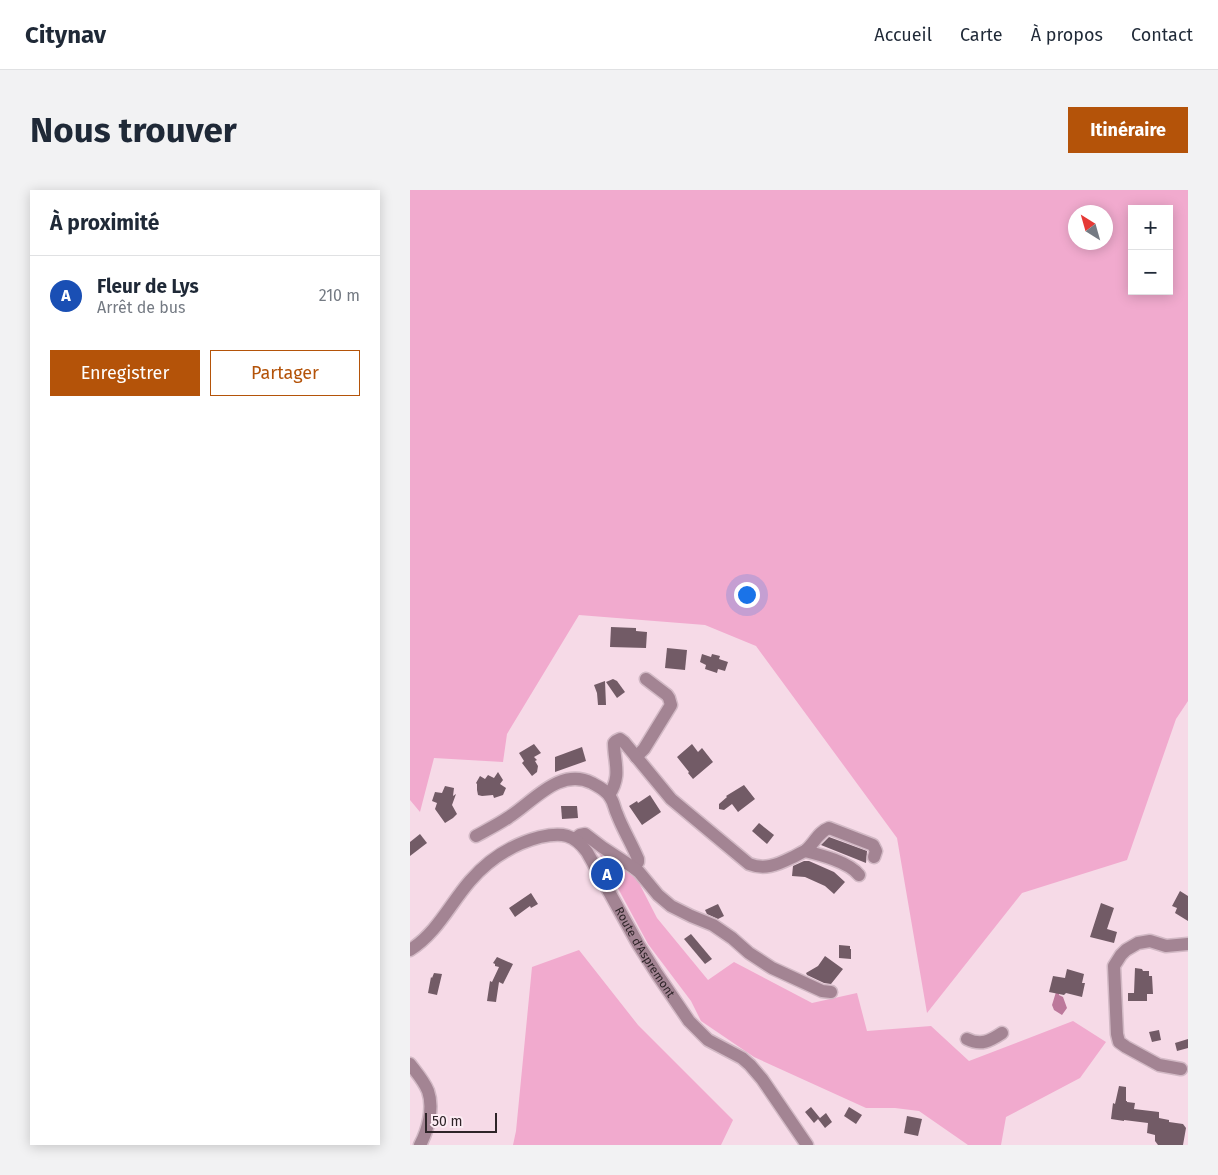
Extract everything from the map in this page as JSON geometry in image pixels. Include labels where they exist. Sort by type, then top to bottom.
[{"type":"street","points":[[636,757],[644,749],[671,705],[670,698],[646,679]]},
{"type":"street","points":[[609,795],[616,780],[617,765],[614,743],[620,739],[671,799],[749,864],[761,868],[790,859],[805,851],[821,832],[829,828],[873,845],[876,851],[874,857]]},
{"type":"street","points":[[476,836],[508,818],[550,786],[568,779],[587,780],[604,790],[613,800],[616,813],[638,859],[634,868]]},
{"type":"street","points":[[410,950],[420,944],[437,926],[470,881],[490,860],[518,844],[541,837],[560,834],[575,839],[585,834],[639,872],[658,895],[671,906],[713,925],[772,968],[822,991],[831,992]]},
{"type":"street","name":"Route d'Aspremont","points":[[575,839],[587,852],[638,944],[689,1021],[708,1040],[736,1054],[750,1065],[762,1079],[807,1145]]},
{"type":"street","points":[[805,851],[847,865],[859,875]]},
{"type":"street","points":[[1181,1069],[1159,1065],[1120,1042],[1117,1034],[1114,966],[1120,955],[1138,943],[1150,942],[1166,946],[1188,944]]},
{"type":"street","points":[[967,1039],[978,1043],[984,1042],[1002,1033]]},
{"type":"street","points":[[410,1064],[428,1092],[430,1105],[429,1122],[420,1145]]},
{"type":"shaded area","points":[[410,190],[1188,190],[1188,701],[1176,719],[1127,860],[1022,893],[927,1013],[897,838],[756,646],[705,625],[579,615],[507,734],[503,762],[434,758],[420,812],[410,800]]},
{"type":"shaded area","points":[[599,853],[637,879],[657,918],[708,980],[734,962],[812,1003],[857,993],[867,1031],[931,1026],[969,1061],[1073,1021],[1106,1042],[1080,1078],[1006,1117],[1001,1145],[968,1145],[919,1111],[895,1108],[866,1108],[754,1057],[701,1021],[691,1001],[648,944]]},
{"type":"shaded area","points":[[579,950],[638,1025],[733,1120],[721,1145],[513,1145],[532,967]]},
{"type":"shaded area","points":[[1056,992],[1059,992],[1059,995],[1063,997],[1067,1008],[1062,1015],[1054,1010],[1052,1005]]},
{"type":"building","points":[[611,627],[636,628],[636,631],[647,632],[646,648],[610,647]]},
{"type":"building","points":[[667,648],[687,650],[685,670],[665,668]]},
{"type":"building","points":[[702,654],[711,657],[712,654],[720,656],[719,659],[728,662],[725,671],[718,669],[717,673],[705,669],[706,665],[700,662]]},
{"type":"building","points":[[613,679],[617,681],[625,692],[617,698],[606,682]]},
{"type":"building","points":[[605,681],[606,705],[598,705],[594,685]]},
{"type":"building","points":[[534,744],[541,753],[534,757],[537,760],[535,761],[538,766],[537,772],[532,776],[522,763],[524,761],[519,753]]},
{"type":"building","points":[[692,744],[698,752],[702,748],[713,762],[693,779],[677,757]]},
{"type":"building","points":[[582,747],[586,761],[555,772],[555,757]]},
{"type":"building","points":[[498,772],[503,780],[500,784],[506,788],[503,795],[494,798],[493,795],[478,795],[476,783],[480,776],[485,779],[488,775],[494,778]]},
{"type":"building","points":[[744,785],[755,799],[738,812],[732,804],[724,810],[719,809],[719,804],[726,796]]},
{"type":"building","points":[[445,786],[454,788],[453,796],[456,794],[452,805],[457,814],[445,823],[435,809],[437,803],[432,801],[435,792],[442,793]]},
{"type":"building","points":[[650,795],[661,812],[642,825],[629,806],[637,801],[638,803]]},
{"type":"building","points":[[561,806],[577,806],[578,818],[562,819]]},
{"type":"building","points":[[759,823],[774,835],[767,844],[752,831]]},
{"type":"building","points":[[420,834],[427,843],[410,856],[410,842]]},
{"type":"building","points":[[829,837],[867,851],[866,863],[821,845]]},
{"type":"building","points":[[809,861],[834,872],[845,882],[834,894],[825,886],[805,877],[792,876],[793,866]]},
{"type":"building","points":[[1180,891],[1188,896],[1188,921],[1175,913],[1177,908],[1172,906]]},
{"type":"building","points":[[531,893],[538,904],[531,908],[530,906],[515,917],[509,908]]},
{"type":"building","points":[[1101,903],[1114,908],[1107,929],[1117,932],[1114,943],[1090,937]]},
{"type":"building","points":[[718,904],[724,916],[718,919],[707,914],[705,910]]},
{"type":"building","points":[[691,934],[712,959],[705,964],[684,939]]},
{"type":"building","points":[[839,945],[850,946],[851,959],[839,958]]},
{"type":"building","points":[[825,956],[843,969],[831,984],[824,983],[806,973],[818,966]]},
{"type":"building","points":[[497,957],[513,964],[503,984],[499,982],[496,1002],[487,1001],[490,981],[492,982],[499,967],[493,963]]},
{"type":"building","points":[[1135,968],[1149,971],[1149,976],[1152,976],[1153,994],[1147,994],[1147,1001],[1128,1001],[1128,993],[1134,993]]},
{"type":"building","points":[[1067,969],[1084,974],[1082,983],[1085,983],[1082,997],[1066,993],[1064,995],[1049,992],[1053,976],[1065,978]]},
{"type":"building","points":[[434,973],[442,974],[437,995],[428,993],[431,977]]},
{"type":"building","points":[[1159,1030],[1161,1040],[1152,1042],[1149,1032]]},
{"type":"building","points":[[1188,1039],[1188,1048],[1177,1051],[1175,1043]]},
{"type":"building","points":[[1119,1086],[1126,1087],[1126,1101],[1135,1103],[1134,1109],[1159,1112],[1159,1118],[1183,1124],[1186,1128],[1183,1145],[1158,1145],[1155,1141],[1155,1135],[1147,1133],[1148,1123],[1111,1119],[1113,1103],[1115,1104]]},
{"type":"building","points":[[811,1107],[820,1118],[826,1113],[832,1122],[825,1128],[818,1119],[814,1123],[805,1112]]},
{"type":"building","points":[[849,1107],[862,1115],[856,1124],[844,1116]]},
{"type":"building","points":[[907,1116],[922,1119],[918,1136],[904,1133]]},
{"type":"place","name":"Fleur de Lys","points":[[607,874]]}]
